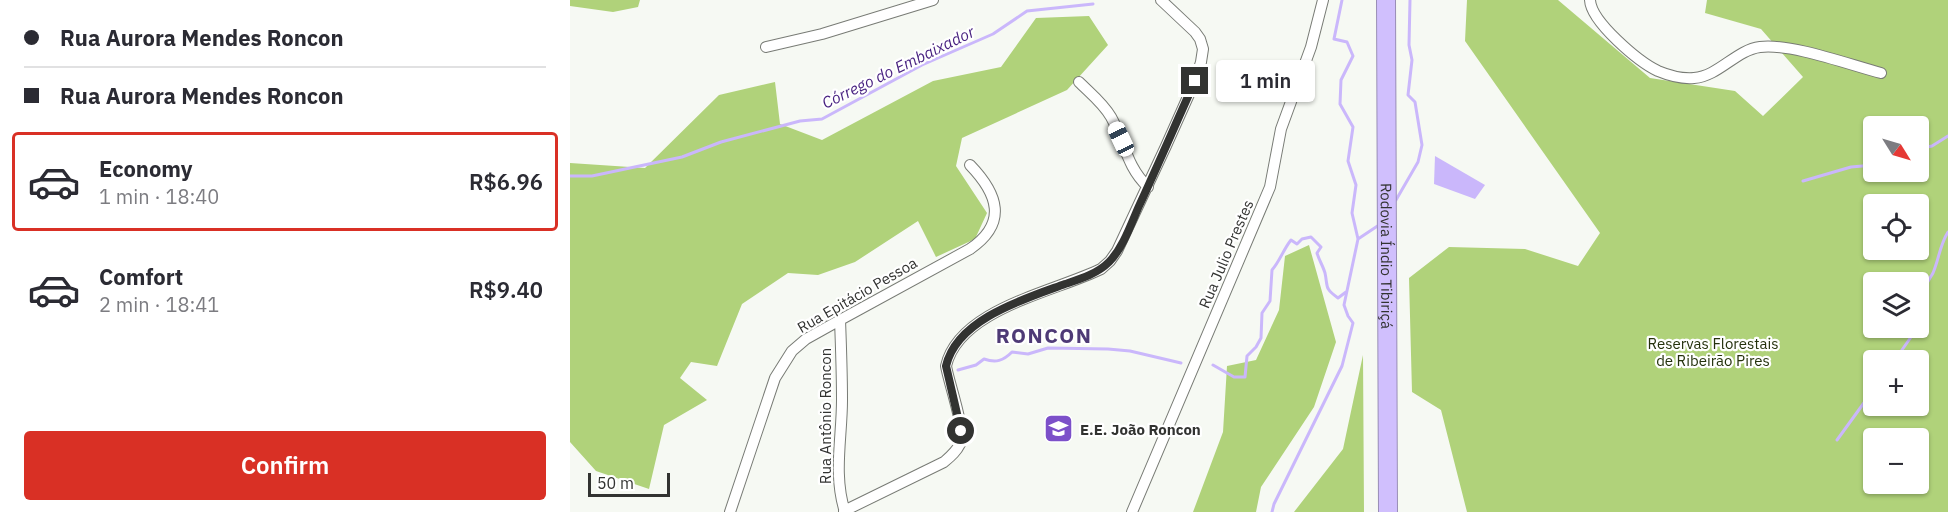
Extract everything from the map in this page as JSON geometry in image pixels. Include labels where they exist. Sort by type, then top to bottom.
[{"type":"highway","name":"Rodovia Índio Tibiriçá","points":[[1386,0],[1388,512]]},
{"type":"street","points":[[766,47],[822,34],[933,0]]},
{"type":"street","points":[[844,512],[944,462],[955,453],[960,442],[961,431],[946,366],[948,356],[965,333],[981,320],[1025,299],[1086,276],[1110,261],[1126,235],[1195,81],[1203,49],[1195,32],[1161,0]]},
{"type":"street","name":"Rua Julio Prestes","points":[[1132,512],[1270,187],[1281,129],[1311,47],[1323,0]]},
{"type":"street","points":[[1590,0],[1596,18],[1625,48],[1656,70],[1676,78],[1708,75],[1759,47],[1785,47],[1881,73]]},
{"type":"street","points":[[1078,82],[1111,115],[1133,170],[1148,187]]},
{"type":"street","name":"Rua Epitácio Pessoa","points":[[730,512],[775,378],[792,351],[806,339],[982,241],[990,231],[996,216],[994,203],[988,188],[970,165]]},
{"type":"street","name":"Rua Antônio Roncon","points":[[840,320],[843,401],[838,474],[844,512]]},
{"type":"green space","points":[[570,0],[640,0],[638,7],[613,12],[570,6]]},
{"type":"green space","name":"Reservas Florestais de Ribeirão Pires","points":[[1467,0],[1558,0],[1650,78],[1735,91],[1763,116],[1803,77],[1761,29],[1705,13],[1707,0],[1948,0],[1948,512],[1467,512],[1441,410],[1412,392],[1409,278],[1449,247],[1525,249],[1578,266],[1600,233],[1465,41]]},
{"type":"green space","points":[[1089,16],[1108,45],[1067,90],[962,138],[956,166],[987,213],[975,239],[936,257],[918,221],[855,262],[818,275],[788,273],[742,304],[717,366],[691,362],[680,378],[707,400],[664,425],[649,489],[596,471],[570,442],[570,163],[645,168],[719,95],[775,82],[780,124],[822,140],[933,81],[1001,67],[1036,18]]},
{"type":"green space","points":[[1309,245],[1336,342],[1314,407],[1261,487],[1256,512],[1193,512],[1223,432],[1227,366],[1256,360],[1279,310],[1285,256]]},
{"type":"green space","points":[[1363,355],[1364,512],[1294,512],[1343,449]]},
{"type":"shaded area","points":[[1435,156],[1485,185],[1475,199],[1434,184]]},
{"type":"waterway","points":[[1272,512],[1342,366],[1353,323],[1344,305],[1358,239],[1352,213],[1356,185],[1348,161],[1353,127],[1340,104],[1341,80],[1353,56],[1347,42],[1334,39],[1342,0]]},
{"type":"waterway","points":[[1396,200],[1418,162],[1422,145],[1415,102],[1408,95],[1412,60],[1409,45],[1410,0]]},
{"type":"waterway","name":"Córrego do Embaixador","points":[[570,176],[592,176],[682,157],[721,142],[800,121],[822,119],[922,65],[993,34],[1027,11],[1093,4]]},
{"type":"waterway","points":[[1929,147],[1948,136]]},
{"type":"waterway","points":[[1803,181],[1851,167],[1863,166]]},
{"type":"waterway","points":[[1358,239],[1379,225]]},
{"type":"waterway","points":[[1929,280],[1948,232]]},
{"type":"waterway","points":[[1213,365],[1234,377],[1245,377],[1247,356],[1261,338],[1262,313],[1270,301],[1272,270],[1291,240],[1297,244],[1302,239],[1311,237],[1321,247],[1317,253],[1329,289],[1338,298],[1346,292]]},
{"type":"waterway","points":[[1902,350],[1910,338]]},
{"type":"waterway","points":[[958,370],[976,365],[984,359],[999,360],[1012,352],[1028,354],[1048,348],[1130,351],[1181,363]]},
{"type":"waterway","points":[[1837,440],[1863,404]]},
{"type":"place","name":"E.E. João Roncon","points":[[1059,429]]},
{"type":"district","name":"RONCON","points":[[1044,335]]},
{"type":"route","points":[[961,431],[946,366],[948,356],[955,344],[981,320],[1025,299],[1086,276],[1101,269],[1110,261],[1126,235],[1195,81]]}]
